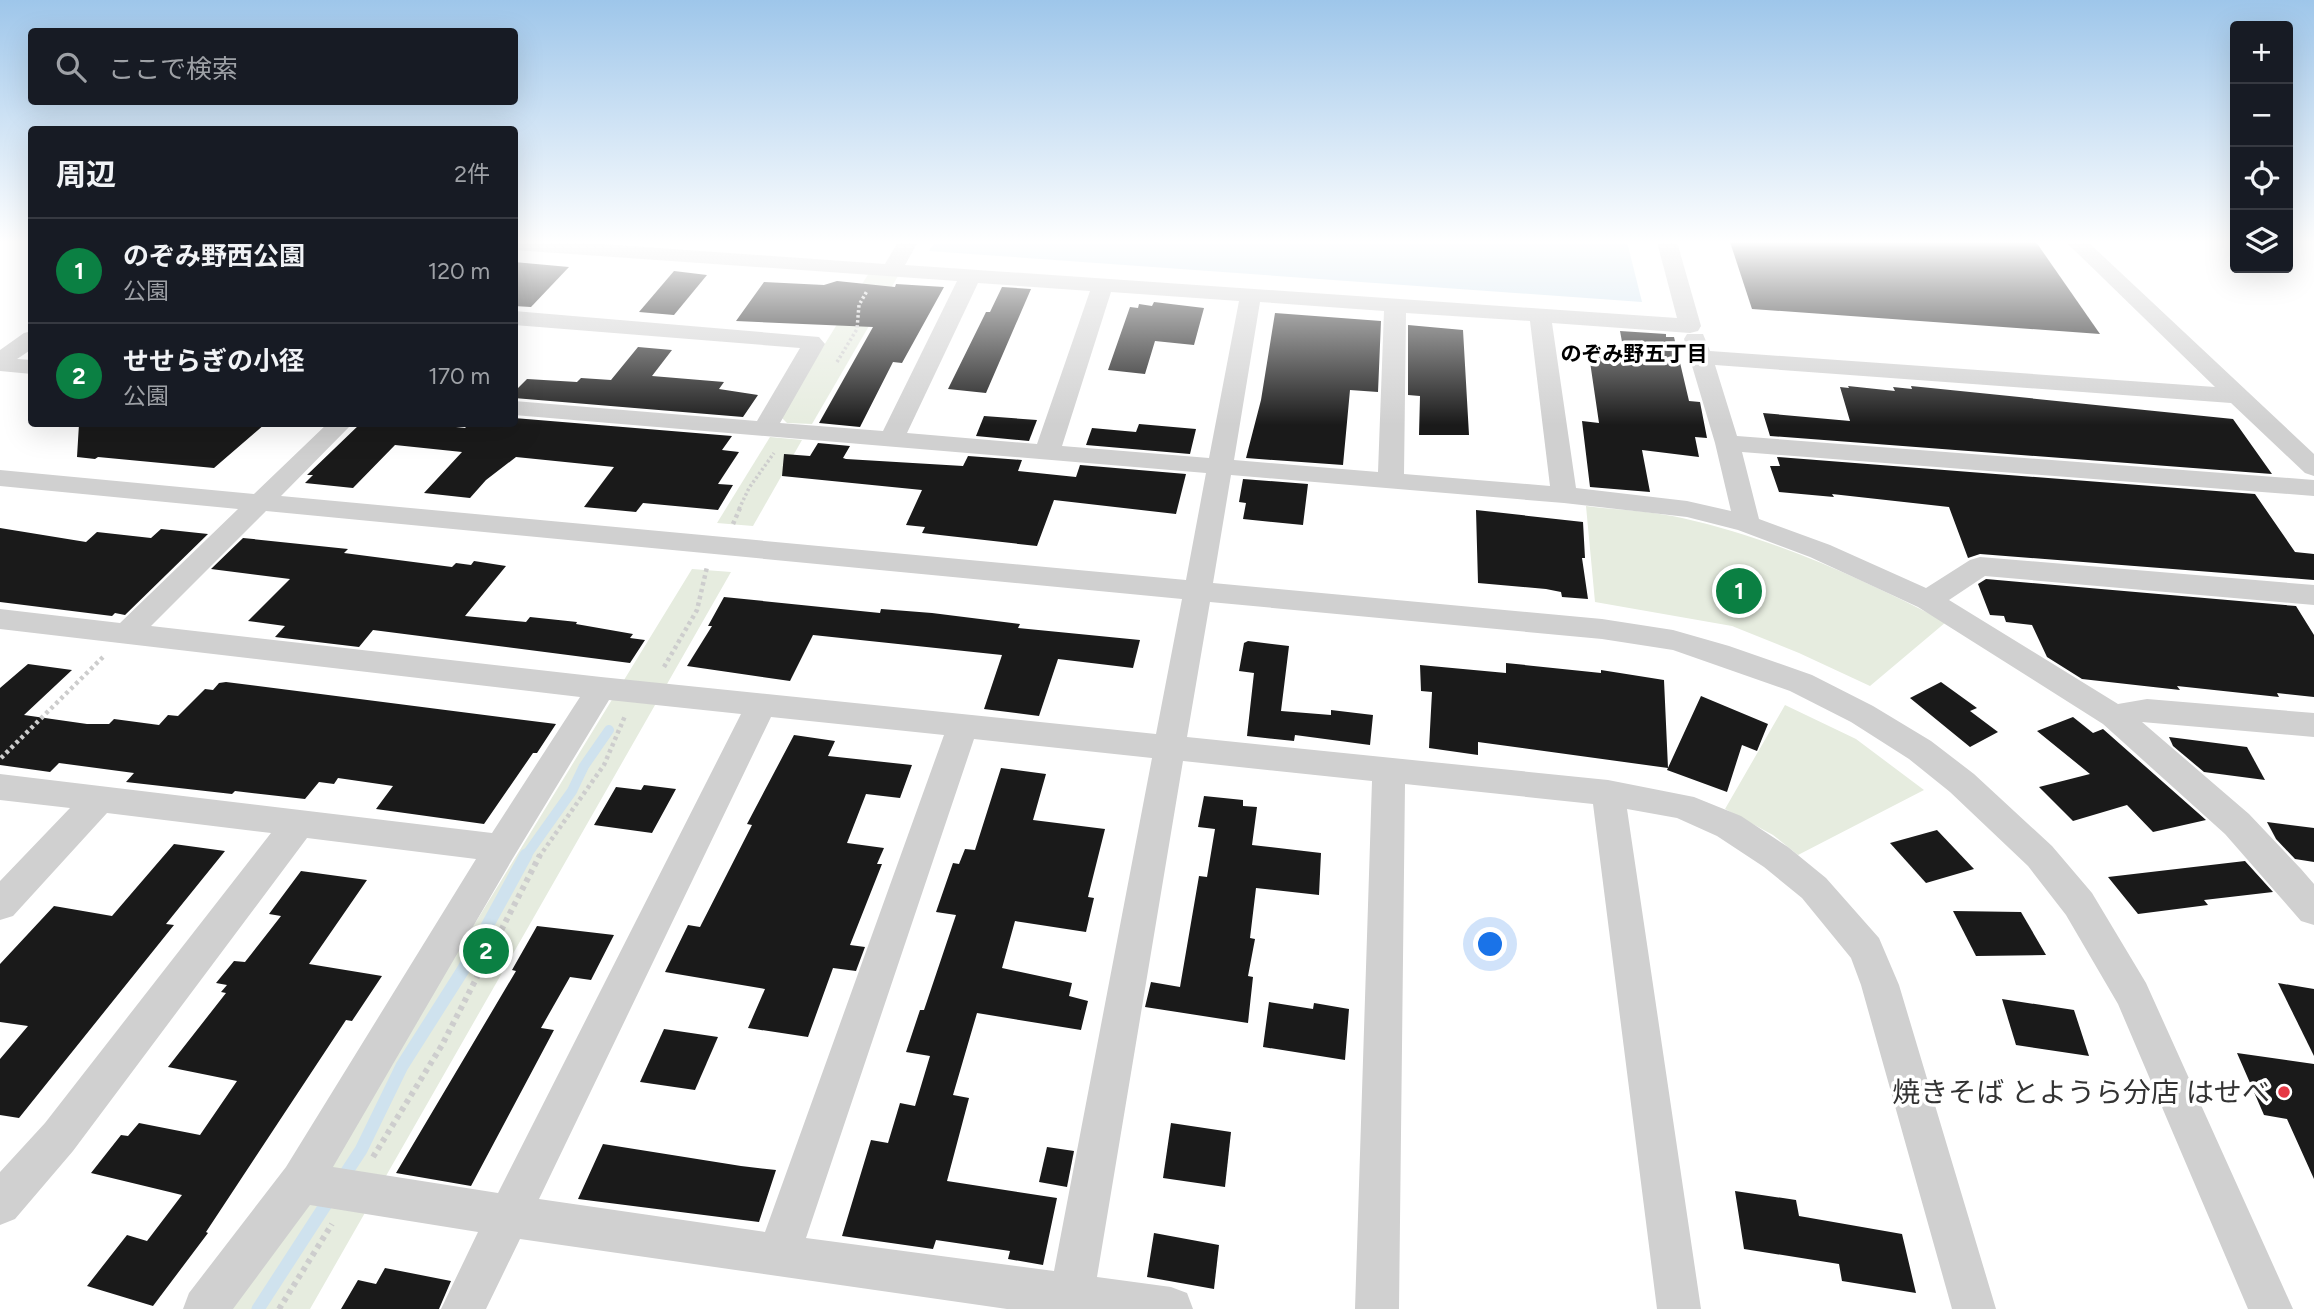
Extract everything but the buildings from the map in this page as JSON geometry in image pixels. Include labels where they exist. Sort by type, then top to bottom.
[{"type":"street","points":[[892,438],[957,303]]},
{"type":"street","points":[[1047,452],[1097,303]]},
{"type":"street","points":[[1070,1301],[1218,466],[1249,303]]},
{"type":"street","points":[[1357,303],[1690,326]]},
{"type":"street","points":[[1684,303],[1727,443],[1747,524]]},
{"type":"street","points":[[2141,303],[2314,468]]},
{"type":"street","points":[[1391,480],[1395,306]]},
{"type":"street","points":[[1540,315],[1564,495]]},
{"type":"street","points":[[518,318],[811,342],[814,345],[764,429]]},
{"type":"street","points":[[0,362],[28,341]]},
{"type":"street","points":[[1700,357],[2239,396]]},
{"type":"street","points":[[0,362],[28,366]]},
{"type":"street","points":[[518,408],[1564,495],[1688,509],[1747,524],[1820,551],[1928,600],[2114,716],[2302,880],[2314,910]]},
{"type":"street","points":[[127,633],[337,427]]},
{"type":"street","points":[[1727,443],[2314,488]]},
{"type":"street","points":[[0,478],[1602,629],[1673,640],[1801,683],[1862,714],[1920,750],[2002,818],[2040,856],[2079,904],[2133,995],[2271,1309]]},
{"type":"street","points":[[1928,600],[1980,566],[2314,596]]},
{"type":"street","points":[[0,619],[601,688],[762,702],[1608,793],[1682,806],[1729,826],[1776,857],[1814,888],[1866,949],[1880,985],[1974,1309]]},
{"type":"street","points":[[205,1309],[301,1182],[501,848],[601,688]]},
{"type":"street","points":[[463,1309],[762,702]]},
{"type":"street","points":[[2114,716],[2147,710],[2314,725]]},
{"type":"street","points":[[778,1256],[963,725]]},
{"type":"street","points":[[1377,1309],[1389,770]]},
{"type":"street","points":[[0,787],[501,848]]},
{"type":"street","points":[[1608,793],[1679,1309]]},
{"type":"street","points":[[0,905],[98,801]]},
{"type":"street","points":[[0,1203],[60,1137],[299,823]]},
{"type":"street","points":[[301,1182],[351,1192],[1070,1301],[1171,1309]]},
{"type":"path","points":[[279,1309],[442,1045],[477,975],[512,914],[532,867],[604,765],[648,677],[665,667],[676,648],[697,610],[711,559]]},
{"type":"path","points":[[0,759],[127,633]]},
{"type":"shaded area","points":[[850,303],[882,303],[812,424],[787,423],[780,416]]},
{"type":"shaded area","points":[[770,437],[802,440],[753,526],[717,523]]},
{"type":"shaded area","points":[[1586,506],[1670,516],[1751,537],[1817,561],[1946,622],[1870,686],[1732,626],[1595,602]]},
{"type":"shaded area","points":[[692,569],[731,572],[310,1309],[226,1309],[300,1209]]},
{"type":"shaded area","points":[[1785,705],[1856,739],[1924,790],[1798,855],[1773,835],[1725,809]]},
{"type":"waterway","points":[[525,857],[572,791],[584,766],[609,730]]},
{"type":"waterway","points":[[342,1179],[361,1150],[402,1066],[463,970],[526,855]]},
{"type":"waterway","points":[[258,1309],[330,1198]]},
{"type":"place","name":"のぞみ野西公園","points":[[1739,591]]},
{"type":"place","name":"せせらぎの小径","points":[[486,951]]},
{"type":"place","name":"焼きそば とようら分店 はせべ","points":[[2284,1092]]},
{"type":"district","name":"のぞみ野五丁目","points":[[1634,354]]}]
